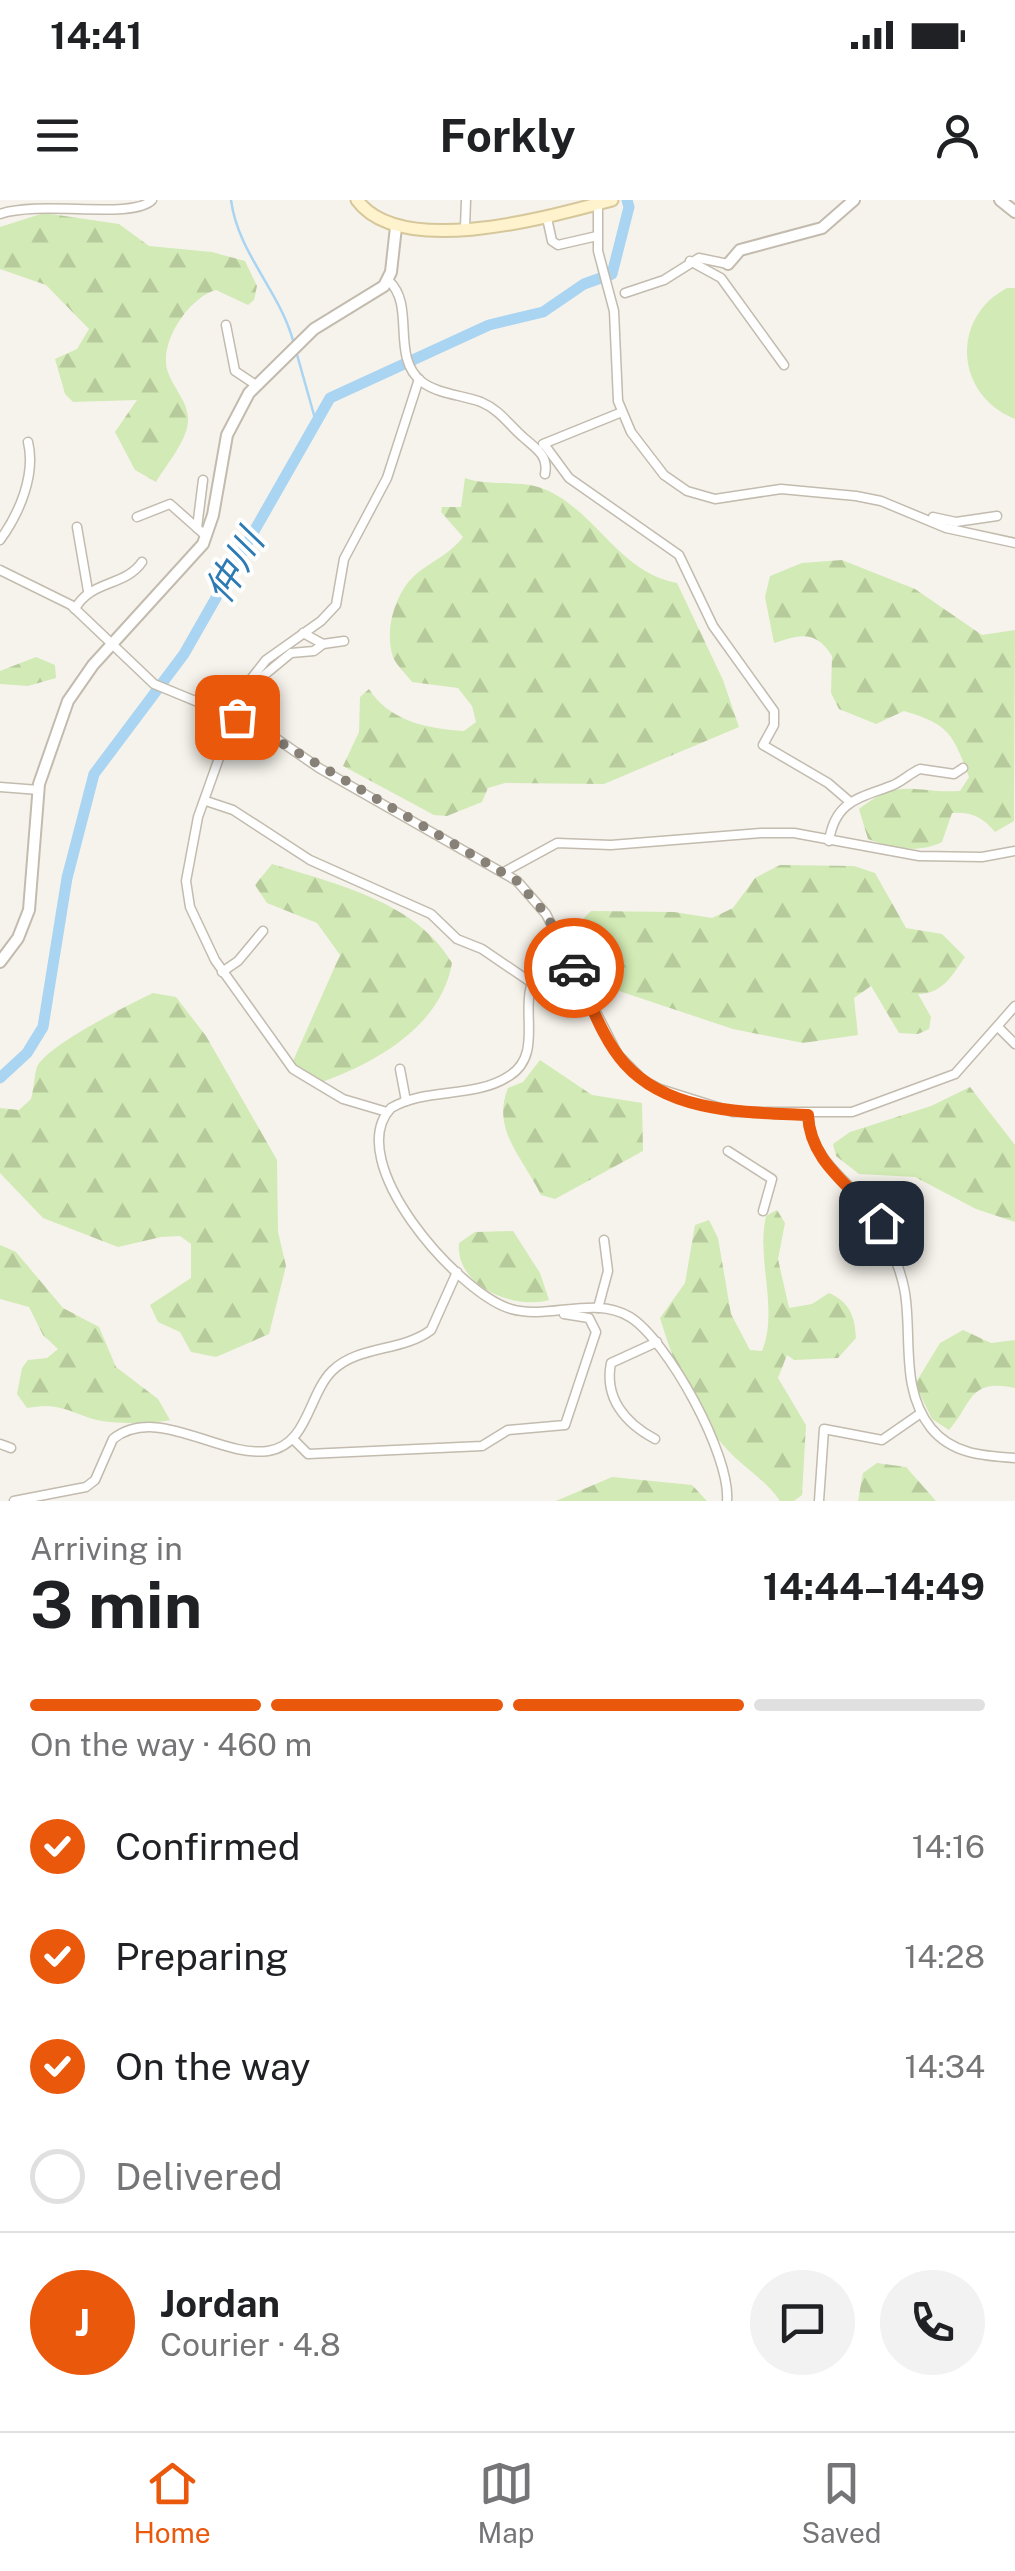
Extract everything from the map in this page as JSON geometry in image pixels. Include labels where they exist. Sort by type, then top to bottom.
[{"type":"main road","points":[[357,200],[379,221],[396,226],[465,227],[520,225],[608,201]]},
{"type":"street","points":[[0,214],[27,204],[134,210],[152,200]]},
{"type":"street","points":[[465,227],[466,200]]},
{"type":"street","points":[[625,292],[664,280],[690,261],[708,258],[728,264],[740,250],[822,228],[854,200]]},
{"type":"street","points":[[1000,200],[1015,212]]},
{"type":"street","points":[[608,201],[597,236],[612,298],[622,412],[631,432],[664,475],[701,496],[728,500],[808,489],[881,501],[946,528],[1014,540]]},
{"type":"street","points":[[548,218],[552,240],[558,245],[597,236]]},
{"type":"street","points":[[0,962],[18,938],[29,910],[39,790],[68,701],[114,643],[192,560],[227,435],[256,385],[314,329],[388,280],[396,226]]},
{"type":"street","points":[[690,261],[721,278],[784,365]]},
{"type":"street","points":[[387,1112],[344,1099],[293,1070],[262,1021],[246,1010],[222,972],[190,907],[186,881],[193,833],[251,675],[322,621],[340,597],[348,547],[382,490],[418,379],[406,346],[400,294],[388,280]]},
{"type":"street","points":[[226,325],[234,371],[256,385]]},
{"type":"street","points":[[418,379],[494,408],[540,445],[569,478],[680,554],[713,626],[774,711],[774,725],[764,745],[828,782],[849,801]]},
{"type":"street","points":[[540,445],[622,412]]},
{"type":"street","points":[[0,540],[11,524],[32,469],[28,442]]},
{"type":"street","points":[[540,445],[547,465],[545,474]]},
{"type":"street","points":[[202,532],[204,480]]},
{"type":"street","points":[[137,516],[170,504],[202,532]]},
{"type":"street","points":[[902,510],[956,522],[997,516]]},
{"type":"street","points":[[78,527],[88,591]]},
{"type":"street","points":[[75,609],[88,591],[121,578],[142,562]]},
{"type":"street","points":[[0,570],[75,609],[154,684],[237,717],[504,872],[536,899],[618,1055],[643,1080],[715,1109],[808,1115],[852,1112],[949,1078],[999,1028],[1015,1006]]},
{"type":"street","points":[[303,633],[323,644]]},
{"type":"street","points":[[262,677],[291,653],[314,651],[323,644],[344,641]]},
{"type":"street","points":[[829,841],[833,822],[849,801],[894,785],[920,769],[954,774],[963,768]]},
{"type":"street","points":[[0,788],[39,790]]},
{"type":"street","points":[[206,801],[232,810],[310,860],[431,914],[457,939],[482,949],[532,983]]},
{"type":"street","points":[[504,872],[558,843],[611,846],[785,832],[919,856],[982,857],[1015,850]]},
{"type":"street","points":[[222,972],[263,931]]},
{"type":"street","points":[[558,936],[532,983],[529,1042],[514,1073],[488,1084],[406,1102],[387,1112],[378,1135],[386,1178],[405,1213],[457,1272],[488,1298],[510,1309],[598,1308],[631,1318],[657,1342],[718,1452],[727,1501]]},
{"type":"street","points":[[999,1028],[1015,1044]]},
{"type":"street","points":[[400,1068],[406,1102]]},
{"type":"street","points":[[808,1115],[810,1136],[821,1159],[870,1208],[888,1239],[904,1288],[912,1393],[921,1413],[936,1434],[955,1447],[976,1455],[1015,1458]]},
{"type":"street","points":[[728,1152],[772,1179],[763,1211]]},
{"type":"street","points":[[598,1308],[608,1272],[604,1240]]},
{"type":"street","points":[[14,1501],[66,1494],[86,1487],[95,1480],[113,1439],[138,1428],[186,1434],[251,1452],[276,1450],[294,1440],[334,1369],[431,1330],[457,1272]]},
{"type":"street","points":[[294,1440],[308,1454],[412,1450],[482,1446],[508,1430],[564,1426],[596,1332],[589,1318],[564,1314]]},
{"type":"street","points":[[654,1439],[625,1419],[608,1384],[611,1363],[657,1342]]},
{"type":"street","points":[[819,1501],[824,1429],[882,1440],[921,1413]]},
{"type":"street","points":[[0,1444],[11,1448]]},
{"type":"green space","points":[[44,213],[119,224],[149,246],[212,252],[245,261],[257,286],[254,300],[248,305],[216,290],[207,294],[197,300],[174,329],[166,363],[188,420],[181,444],[156,482],[135,470],[115,432],[137,400],[73,402],[65,394],[55,359],[77,349],[89,329],[46,285],[0,269],[0,227]]},
{"type":"green space","points":[[1007,288],[1015,288],[1015,419],[995,408],[980,393],[967,356],[976,318],[989,301]]},
{"type":"green space","points":[[465,478],[544,489],[579,511],[639,567],[677,583],[723,680],[739,727],[604,784],[505,783],[488,788],[482,802],[447,816],[434,815],[343,766],[359,732],[360,697],[369,689],[387,709],[410,721],[464,731],[476,722],[472,706],[458,688],[412,682],[394,660],[390,636],[393,614],[407,584],[463,537],[441,512],[442,507],[461,507]]},
{"type":"green space","points":[[842,560],[915,589],[982,635],[1015,630],[1014,821],[995,832],[976,816],[952,813],[942,842],[924,848],[896,847],[868,839],[859,809],[874,799],[908,789],[960,791],[969,777],[953,741],[931,721],[904,711],[876,724],[839,709],[831,693],[832,656],[820,642],[800,636],[774,643],[765,597],[770,576],[802,563]]},
{"type":"green space","points":[[36,657],[55,665],[56,678],[28,686],[0,684],[0,671]]},
{"type":"green space","points":[[272,864],[348,888],[397,910],[437,942],[452,963],[434,1007],[419,1025],[381,1055],[316,1084],[298,1072],[293,1061],[340,955],[317,923],[267,903],[255,885]]},
{"type":"green space","points":[[780,865],[854,866],[875,873],[906,928],[942,934],[965,957],[940,987],[918,994],[931,1017],[929,1029],[918,1034],[899,1033],[871,986],[854,998],[858,1035],[803,1043],[733,1029],[592,982],[568,934],[591,911],[674,912],[712,918],[733,908],[755,878]]},
{"type":"green space","points":[[153,993],[176,997],[206,1036],[277,1160],[278,1232],[286,1266],[269,1334],[216,1357],[191,1352],[180,1332],[158,1322],[150,1305],[191,1278],[191,1244],[180,1236],[118,1247],[43,1218],[0,1173],[0,1108],[19,1110],[31,1099],[37,1067],[56,1048]]},
{"type":"green space","points":[[540,1060],[592,1095],[642,1103],[643,1151],[555,1199],[541,1195],[511,1143],[503,1117],[508,1088],[523,1082]]},
{"type":"green space","points":[[970,1087],[1015,1145],[1015,1222],[976,1209],[915,1177],[859,1174],[836,1156],[833,1144],[850,1132],[931,1106]]},
{"type":"green space","points":[[777,1210],[785,1223],[778,1259],[789,1308],[812,1304],[829,1293],[850,1311],[856,1338],[838,1358],[794,1360],[787,1355],[778,1378],[806,1425],[802,1495],[794,1501],[780,1501],[712,1432],[685,1385],[660,1318],[685,1283],[695,1225],[709,1220],[718,1238],[731,1314],[750,1350],[762,1351],[768,1318],[764,1233],[766,1216]]},
{"type":"green space","points":[[513,1231],[540,1273],[549,1300],[504,1298],[476,1283],[466,1271],[459,1243],[475,1232]]},
{"type":"green space","points":[[0,1245],[16,1252],[63,1308],[99,1327],[116,1367],[158,1399],[170,1420],[113,1422],[56,1407],[27,1408],[17,1394],[22,1368],[28,1360],[47,1358],[58,1349],[43,1335],[29,1307],[0,1299]]},
{"type":"green space","points":[[963,1330],[991,1343],[1015,1340],[1015,1388],[980,1390],[949,1430],[932,1419],[915,1384],[940,1343]]},
{"type":"green space","points":[[877,1463],[906,1467],[936,1501],[858,1501],[863,1473]]},
{"type":"green space","points":[[612,1477],[692,1485],[707,1501],[556,1501]]},
{"type":"waterway","points":[[231,200],[242,238],[280,307],[294,344]]},
{"type":"waterway","name":"仲川","points":[[0,1078],[27,1053],[43,1027],[67,878],[94,774],[184,654],[330,398],[489,325],[543,312],[584,284],[612,274],[629,207],[627,200]]},
{"type":"waterway","points":[[296,351],[316,422]]},
{"type":"way so far","points":[[237,717],[517,881],[546,914],[574,968]]},
{"type":"route","points":[[574,968],[626,1066],[649,1084],[715,1109],[808,1115],[810,1136],[821,1159],[881,1223]]}]
